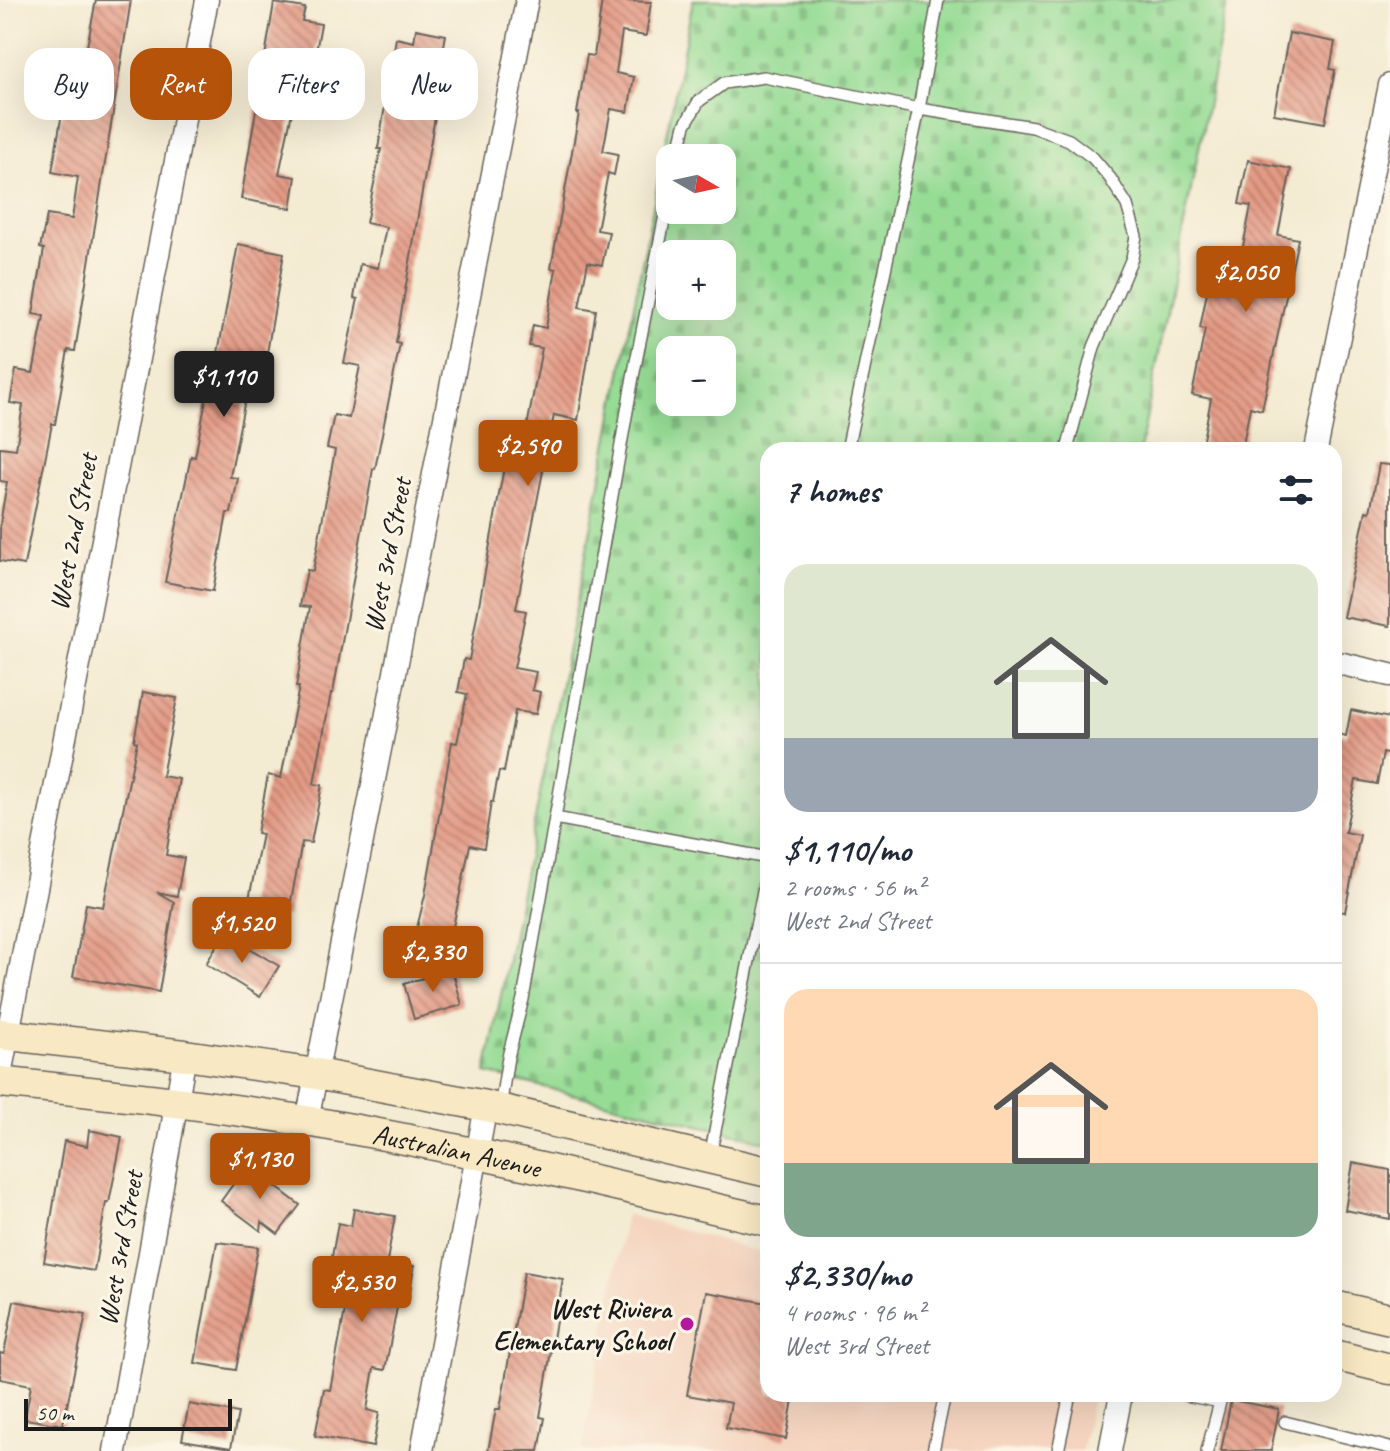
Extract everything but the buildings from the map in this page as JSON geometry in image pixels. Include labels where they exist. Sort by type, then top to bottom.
[{"type":"main road","name":"Australian Avenue","points":[[3,1034],[316,1074],[493,1107],[760,1170]]},
{"type":"main road","name":"Australian Avenue","points":[[0,1082],[177,1101],[307,1121],[476,1153],[760,1219]]},
{"type":"main road","points":[[1342,1308],[1390,1319]]},
{"type":"main road","points":[[1342,1357],[1390,1369]]},
{"type":"street","name":"West 2nd Street","points":[[0,1075],[3,1034],[207,0]]},
{"type":"street","name":"West 3rd Street","points":[[307,1121],[527,0]]},
{"type":"street","points":[[1318,442],[1390,85]]},
{"type":"street","points":[[1342,664],[1390,675]]},
{"type":"street","name":"West 3rd Street","points":[[115,1451],[185,1055]]},
{"type":"street","points":[[422,1451],[476,1153],[493,1107]]},
{"type":"street","points":[[1110,1451],[1119,1402]]},
{"type":"lane","points":[[849,442],[919,109],[938,0]]},
{"type":"lane","points":[[680,144],[685,125],[699,101],[724,83],[764,77],[919,109],[1033,127],[1069,140],[1101,168],[1127,205],[1136,236],[1132,258],[1094,347],[1069,442]]},
{"type":"lane","points":[[493,1107],[555,818],[663,224]]},
{"type":"lane","points":[[555,818],[760,856]]},
{"type":"lane","points":[[710,1158],[760,906]]},
{"type":"lane","points":[[933,1451],[943,1402]]},
{"type":"lane","points":[[1058,1451],[1068,1402]]},
{"type":"lane","points":[[1207,1451],[1220,1402]]},
{"type":"lane","points":[[1285,1422],[1390,1448]]},
{"type":"shaded area","name":"West Riviera Elementary School","points":[[626,1214],[760,1252],[760,1402],[1091,1402],[1082,1451],[582,1451]]},
{"type":"green space","points":[[693,0],[1228,0],[1142,442],[760,442],[760,1140],[486,1073],[656,192],[656,224],[736,224],[736,144],[665,144]]},
{"type":"place","name":"West Riviera Elementary School","points":[[687,1324]]}]
